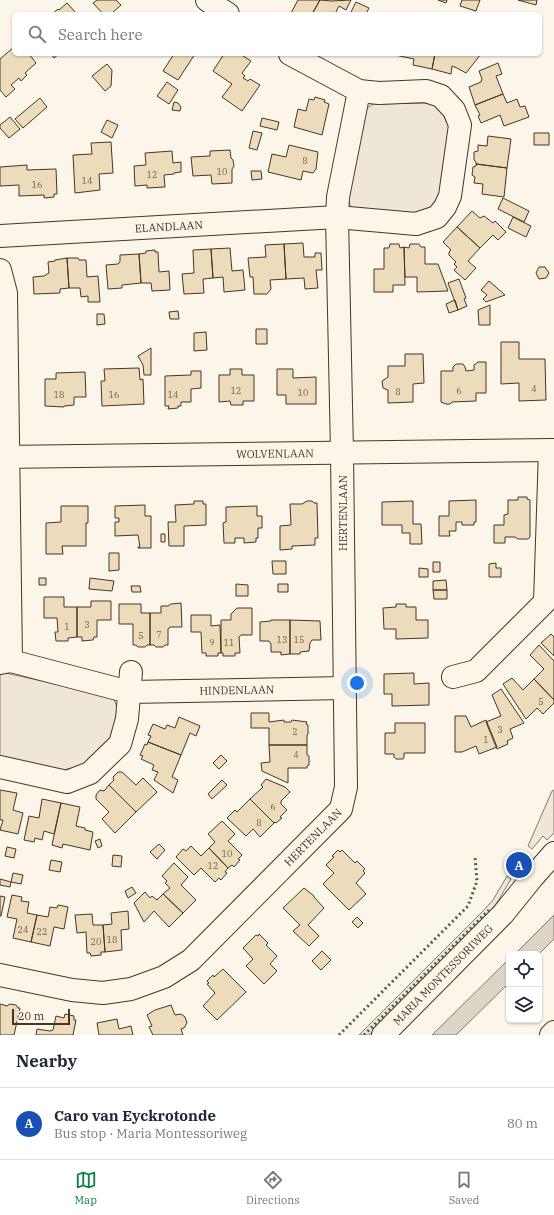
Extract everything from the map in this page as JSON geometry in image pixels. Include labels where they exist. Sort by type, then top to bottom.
[{"type":"street","points":[[207,0],[225,12]]},
{"type":"street","name":"ELANDLAAN","points":[[0,236],[337,217],[416,224],[436,217],[445,207],[450,196],[460,125],[454,110],[441,96],[426,91],[379,93],[359,91],[294,56]]},
{"type":"street","points":[[342,452],[337,217],[338,197],[359,91]]},
{"type":"street","points":[[0,270],[6,293],[4,457]]},
{"type":"street","name":"WOLVENLAAN","points":[[4,457],[552,450],[545,602],[476,671],[453,677]]},
{"type":"street","name":"HERTENLAAN","points":[[0,975],[72,990],[103,993],[131,989],[164,977],[191,960],[342,809],[346,788],[342,452]]},
{"type":"street","name":"HINDENLAAN","points":[[4,457],[5,662],[130,682],[344,688]]},
{"type":"street","points":[[0,767],[67,782],[90,773],[120,744],[127,719],[130,682]]},
{"type":"street","name":"MARIA MONTESSORIWEG","points":[[383,1035],[503,914],[554,853]]},
{"type":"street","name":"MARIA MONTESSORIWEG","points":[[503,914],[554,873]]},
{"type":"street","points":[[551,1035],[554,1032]]},
{"type":"shaded area","points":[[429,103],[437,106],[442,112],[450,129],[441,199],[433,209],[418,216],[351,208],[348,199],[366,109],[373,104]]},
{"type":"shaded area","points":[[6,673],[113,697],[118,710],[112,736],[81,766],[59,771],[0,758],[0,674]]},
{"type":"shaded area","points":[[554,790],[554,833],[547,840],[543,836],[532,849],[528,846],[552,791]]},
{"type":"shaded area","points":[[507,876],[511,879],[492,909],[493,911],[369,1035],[359,1035],[483,911],[493,900]]},
{"type":"shaded area","points":[[554,915],[554,939],[542,951],[518,951]]},
{"type":"shaded area","points":[[506,962],[506,986],[456,1035],[432,1035]]},
{"type":"building","points":[[97,0],[116,0],[121,5],[113,12],[101,12],[93,3]]},
{"type":"building","points":[[298,0],[320,0],[313,12],[292,12]]},
{"type":"building","points":[[320,0],[351,0],[346,10],[339,6],[336,12],[313,12]]},
{"type":"building","points":[[438,0],[447,0],[446,3]]},
{"type":"building","points":[[462,0],[480,0],[476,11],[460,6]]},
{"type":"building","points":[[518,0],[537,0],[536,5]]},
{"type":"building","points":[[356,2],[369,8],[367,12],[351,12]]},
{"type":"building","points":[[67,3],[75,12],[54,12],[58,9],[59,10]]},
{"type":"building","points":[[12,49],[12,56],[31,56],[36,63],[25,73],[27,75],[21,81],[19,78],[11,85],[15,89],[6,97],[0,90],[0,59]]},
{"type":"building","points":[[173,56],[194,56],[178,80],[163,71]]},
{"type":"building","points":[[223,56],[243,56],[251,61],[242,73],[245,76],[243,78],[248,81],[250,79],[260,85],[242,111],[222,97],[232,84],[213,71]]},
{"type":"building","points":[[400,56],[435,56],[432,69],[413,65],[414,59]]},
{"type":"building","points":[[435,56],[479,56],[466,73],[452,66],[451,74],[432,69]]},
{"type":"building","points":[[498,63],[502,74],[496,76],[503,94],[475,105],[469,87],[481,82],[482,79],[479,71]]},
{"type":"building","points":[[107,64],[112,70],[111,86],[105,91],[92,76]]},
{"type":"building","points":[[167,82],[178,90],[169,104],[157,96]]},
{"type":"building","points":[[503,94],[507,103],[517,99],[520,107],[525,106],[529,117],[504,126],[500,115],[481,123],[478,116],[480,115],[475,105]]},
{"type":"building","points":[[315,97],[325,100],[324,102],[329,104],[322,135],[294,127],[298,109],[306,111],[309,99],[314,100]]},
{"type":"building","points":[[40,98],[47,107],[23,128],[15,119]]},
{"type":"building","points":[[174,102],[178,103],[181,107],[180,111],[172,110]]},
{"type":"building","points":[[10,117],[20,129],[9,138],[0,128],[0,125]]},
{"type":"building","points":[[262,118],[279,122],[277,130],[260,126]]},
{"type":"building","points":[[107,120],[118,125],[112,138],[101,132]]},
{"type":"building","points":[[253,131],[262,133],[257,150],[249,148]]},
{"type":"building","points":[[534,133],[549,133],[549,145],[534,145]]},
{"type":"building","points":[[488,136],[511,139],[507,168],[476,164],[474,160],[474,152],[478,151],[478,145],[487,146]]},
{"type":"building","points":[[111,142],[113,173],[99,174],[100,190],[75,193],[73,155],[92,154],[91,143]]},
{"type":"building","points":[[289,145],[318,152],[316,169],[313,173],[303,171],[301,180],[268,172],[272,154],[286,157]]},
{"type":"building","points":[[230,150],[234,166],[232,169],[232,183],[212,184],[211,175],[193,176],[191,157],[210,156],[210,151]]},
{"type":"building","points":[[172,151],[173,163],[181,162],[181,172],[164,175],[165,187],[147,188],[147,185],[135,186],[134,166],[146,165],[145,153]]},
{"type":"building","points":[[476,164],[507,168],[504,197],[482,194],[483,184],[474,183],[475,177],[472,175],[473,167],[476,166]]},
{"type":"building","points":[[27,165],[27,170],[56,169],[57,194],[54,194],[54,197],[44,198],[44,195],[19,196],[19,185],[0,186],[0,167]]},
{"type":"building","points":[[251,171],[261,171],[262,179],[252,180]]},
{"type":"building","points":[[503,198],[529,211],[524,222],[498,209]]},
{"type":"building","points":[[472,211],[480,218],[484,216],[493,223],[495,221],[506,232],[498,240],[493,235],[480,248],[457,227]]},
{"type":"building","points":[[513,217],[531,226],[526,237],[508,228]]},
{"type":"building","points":[[457,227],[480,248],[468,261],[476,268],[465,280],[454,270],[457,267],[454,264],[456,262],[449,255],[451,250],[443,242]]},
{"type":"building","points":[[303,243],[304,257],[315,257],[315,253],[321,253],[322,270],[316,270],[318,288],[305,289],[304,278],[286,279],[284,244]]},
{"type":"building","points":[[284,244],[286,279],[270,280],[271,289],[267,294],[254,294],[253,277],[250,277],[248,258],[266,257],[265,245]]},
{"type":"building","points":[[390,244],[399,244],[400,248],[404,247],[405,285],[393,285],[393,292],[374,292],[374,269],[384,269],[384,248],[389,248]]},
{"type":"building","points":[[410,244],[419,244],[421,247],[425,247],[425,264],[438,264],[448,291],[417,292],[417,277],[405,277],[404,247],[409,248]]},
{"type":"building","points":[[230,248],[232,271],[243,270],[245,290],[224,292],[223,277],[213,278],[211,249]]},
{"type":"building","points":[[211,249],[213,278],[203,279],[204,293],[184,294],[182,274],[194,273],[193,250]]},
{"type":"building","points":[[155,250],[155,252],[158,252],[159,272],[169,271],[170,290],[152,291],[151,283],[141,283],[139,254],[146,253],[146,251]]},
{"type":"building","points":[[139,254],[141,283],[122,285],[122,288],[108,289],[106,265],[118,264],[120,262],[120,255]]},
{"type":"building","points":[[67,258],[86,260],[87,277],[98,276],[100,302],[88,302],[88,296],[81,297],[80,288],[69,288]]},
{"type":"building","points":[[67,258],[69,288],[60,289],[60,293],[34,294],[33,277],[44,276],[49,273],[48,262]]},
{"type":"building","points":[[539,267],[545,267],[549,273],[546,278],[539,279],[536,273]]},
{"type":"building","points":[[459,279],[466,298],[464,299],[467,306],[458,310],[448,283]]},
{"type":"building","points":[[489,281],[505,295],[486,302],[483,299],[487,295],[481,290]]},
{"type":"building","points":[[455,300],[458,310],[449,313],[446,304]]},
{"type":"building","points":[[490,305],[490,325],[479,325],[478,310]]},
{"type":"building","points":[[178,311],[179,319],[170,319],[169,312]]},
{"type":"building","points":[[97,314],[104,314],[105,324],[97,325]]},
{"type":"building","points":[[256,329],[267,329],[267,344],[256,344]]},
{"type":"building","points":[[206,332],[207,350],[194,351],[194,333]]},
{"type":"building","points":[[501,342],[519,342],[519,359],[545,359],[546,400],[519,401],[519,383],[501,384]]},
{"type":"building","points":[[151,348],[151,375],[144,375],[143,365],[138,356]]},
{"type":"building","points":[[405,354],[423,354],[424,383],[413,384],[413,402],[388,403],[388,390],[383,388],[382,381],[388,377],[388,366],[405,366]]},
{"type":"building","points":[[478,362],[486,362],[486,393],[476,393],[476,401],[452,402],[450,404],[441,402],[441,371],[453,371],[453,367],[456,364],[463,364],[466,371],[474,370],[474,365]]},
{"type":"building","points":[[139,368],[140,380],[143,379],[144,404],[102,406],[101,381],[105,381],[104,369]]},
{"type":"building","points":[[230,369],[242,369],[242,375],[254,375],[254,401],[243,401],[243,405],[231,405],[230,401],[219,402],[219,375],[230,375]]},
{"type":"building","points":[[277,369],[293,369],[293,378],[316,377],[316,404],[286,404],[286,395],[277,395]]},
{"type":"building","points":[[191,371],[201,371],[201,388],[191,389],[191,402],[181,402],[181,406],[178,406],[178,408],[168,409],[169,406],[165,406],[165,376],[191,375]]},
{"type":"building","points":[[85,372],[86,397],[74,397],[74,405],[64,407],[45,406],[45,379],[56,379],[56,373]]},
{"type":"building","points":[[518,497],[527,497],[527,499],[530,500],[530,537],[528,539],[518,539],[515,537],[505,537],[505,543],[494,543],[494,525],[504,525],[504,515],[508,514],[508,500],[518,500]]},
{"type":"building","points":[[476,500],[476,522],[474,522],[474,525],[462,525],[462,522],[456,522],[456,531],[449,531],[450,536],[439,536],[439,516],[449,516],[449,501]]},
{"type":"building","points":[[194,501],[203,501],[203,504],[206,504],[206,525],[184,526],[184,546],[169,546],[168,522],[176,522],[175,505],[194,504]]},
{"type":"building","points":[[307,501],[317,503],[318,538],[315,538],[315,545],[292,546],[292,549],[280,550],[280,526],[291,525],[290,504],[302,504]]},
{"type":"building","points":[[413,501],[413,524],[421,524],[422,544],[410,544],[410,533],[402,533],[402,525],[382,525],[382,502]]},
{"type":"building","points":[[145,505],[145,516],[151,516],[151,548],[138,548],[140,547],[138,535],[115,536],[115,522],[119,522],[119,518],[115,518],[115,506]]},
{"type":"building","points":[[61,506],[88,506],[86,546],[62,546],[63,554],[46,554],[46,523],[61,522]]},
{"type":"building","points":[[257,506],[257,516],[262,516],[262,528],[258,528],[258,538],[256,538],[256,542],[244,543],[244,538],[235,538],[235,543],[224,543],[223,523],[226,522],[226,507]]},
{"type":"building","points":[[161,534],[165,534],[165,542],[161,542]]},
{"type":"building","points":[[109,553],[119,553],[119,570],[109,571]]},
{"type":"building","points":[[272,561],[286,561],[286,574],[273,574]]},
{"type":"building","points":[[433,562],[440,562],[440,572],[433,572]]},
{"type":"building","points":[[496,563],[496,568],[501,568],[501,577],[489,577],[489,564]]},
{"type":"building","points":[[419,568],[428,569],[428,577],[419,577]]},
{"type":"building","points":[[39,578],[46,578],[46,585],[39,585]]},
{"type":"building","points":[[90,578],[114,581],[112,591],[89,589]]},
{"type":"building","points":[[446,580],[447,590],[433,590],[433,581]]},
{"type":"building","points":[[236,584],[248,585],[248,596],[236,596]]},
{"type":"building","points":[[278,584],[288,584],[288,592],[278,592]]},
{"type":"building","points":[[131,586],[140,586],[141,592],[132,592]]},
{"type":"building","points":[[433,590],[447,590],[447,599],[434,599]]},
{"type":"building","points":[[44,597],[64,597],[64,607],[77,607],[77,637],[68,638],[68,641],[56,641],[55,632],[58,632],[57,618],[44,618]]},
{"type":"building","points":[[91,601],[111,601],[111,620],[97,620],[97,637],[94,637],[93,640],[82,641],[82,637],[77,637],[77,607],[91,607]]},
{"type":"building","points":[[181,603],[182,627],[170,627],[168,629],[168,645],[156,647],[154,645],[150,645],[150,613],[161,613],[161,606]]},
{"type":"building","points":[[119,604],[141,604],[141,613],[150,613],[150,645],[138,647],[133,645],[133,624],[119,624]]},
{"type":"building","points":[[396,604],[406,604],[406,607],[416,607],[416,620],[428,620],[428,638],[396,639],[396,629],[384,629],[383,608],[396,607]]},
{"type":"building","points":[[237,608],[252,608],[252,635],[241,635],[239,637],[240,653],[235,653],[235,656],[223,656],[223,653],[221,653],[221,620],[231,620],[231,614]]},
{"type":"building","points":[[191,615],[211,615],[211,626],[220,625],[221,653],[218,653],[218,656],[206,656],[206,653],[202,653],[201,632],[191,632]]},
{"type":"building","points":[[271,620],[290,620],[290,654],[281,655],[281,652],[271,652],[271,644],[269,641],[260,641],[260,622]]},
{"type":"building","points":[[290,620],[320,621],[321,640],[312,640],[309,651],[300,652],[300,654],[290,654]]},
{"type":"building","points":[[551,634],[554,637],[554,656],[541,643]]},
{"type":"building","points":[[539,645],[554,661],[554,700],[534,679],[544,669],[530,655]]},
{"type":"building","points":[[414,673],[414,684],[429,683],[429,705],[392,706],[392,694],[384,694],[384,674]]},
{"type":"building","points":[[512,678],[523,690],[534,679],[554,700],[554,703],[543,714],[537,708],[526,719],[503,684]]},
{"type":"building","points":[[501,689],[524,723],[510,729],[513,738],[507,741],[508,744],[497,749],[486,722],[501,716],[492,695]]},
{"type":"building","points":[[251,713],[269,713],[269,722],[284,720],[284,722],[291,722],[292,720],[307,722],[307,745],[269,745],[269,728],[251,728]]},
{"type":"building","points":[[455,716],[466,716],[471,727],[486,720],[497,747],[479,754],[476,746],[462,752],[455,752]]},
{"type":"building","points":[[179,717],[200,726],[196,736],[190,733],[181,755],[148,742],[151,736],[148,735],[153,724],[165,729],[167,725],[175,728]]},
{"type":"building","points":[[395,723],[425,723],[425,753],[404,753],[403,759],[396,759],[394,754],[385,754],[385,733],[395,733]]},
{"type":"building","points":[[148,742],[181,755],[172,777],[178,780],[173,793],[154,780],[158,772],[152,770],[154,765],[141,759],[143,756],[140,755],[145,744],[147,745]]},
{"type":"building","points":[[269,745],[307,745],[309,765],[307,768],[288,768],[288,783],[262,771],[261,763],[270,762]]},
{"type":"building","points":[[221,755],[227,761],[219,769],[213,763]]},
{"type":"building","points":[[118,772],[122,772],[136,785],[143,778],[157,792],[136,812],[109,785],[114,780],[113,777]]},
{"type":"building","points":[[266,779],[285,787],[290,792],[281,801],[281,804],[287,810],[280,817],[282,818],[276,823],[274,823],[250,799],[263,787],[261,785]]},
{"type":"building","points":[[222,780],[227,785],[212,799],[208,794]]},
{"type":"building","points":[[109,785],[136,812],[115,833],[102,819],[109,812],[96,799],[96,795],[100,790],[104,791]]},
{"type":"building","points":[[0,790],[17,793],[13,810],[23,813],[18,834],[0,830],[3,820],[0,820]]},
{"type":"building","points":[[42,799],[61,803],[54,834],[44,831],[42,840],[35,838],[34,842],[24,840],[29,816],[39,818]]},
{"type":"building","points":[[250,799],[274,823],[260,837],[253,829],[246,836],[227,818],[235,810],[237,812]]},
{"type":"building","points":[[61,803],[80,807],[76,826],[93,832],[90,850],[63,844],[62,848],[52,845]]},
{"type":"building","points":[[222,821],[235,834],[228,841],[242,855],[234,867],[232,865],[228,868],[209,848],[215,842],[208,834]]},
{"type":"building","points":[[100,839],[102,846],[98,848],[95,841]]},
{"type":"building","points":[[159,844],[165,850],[157,859],[150,852]]},
{"type":"building","points":[[191,846],[201,856],[209,848],[228,868],[225,872],[227,873],[221,880],[219,878],[215,882],[201,868],[194,875],[176,857],[183,849],[186,851]]},
{"type":"building","points":[[7,847],[16,849],[14,858],[5,856]]},
{"type":"building","points":[[338,850],[340,852],[342,850],[355,863],[357,861],[365,869],[363,871],[365,873],[356,883],[366,894],[349,910],[323,884],[334,873],[326,865],[334,857],[332,856]]},
{"type":"building","points":[[113,855],[122,856],[121,867],[112,866]]},
{"type":"building","points":[[51,860],[62,862],[60,872],[49,870]]},
{"type":"building","points":[[174,863],[188,877],[181,885],[196,900],[183,913],[163,894],[170,888],[165,883],[167,881],[162,876]]},
{"type":"building","points":[[13,873],[23,875],[21,884],[11,882]]},
{"type":"building","points":[[0,879],[11,882],[10,887],[0,885]]},
{"type":"building","points":[[132,887],[136,893],[128,898],[125,891]]},
{"type":"building","points":[[304,888],[314,896],[324,908],[308,925],[319,936],[309,946],[293,931],[300,925],[283,908]]},
{"type":"building","points":[[145,892],[150,898],[152,896],[157,900],[163,894],[183,913],[169,927],[154,911],[144,922],[134,903]]},
{"type":"building","points":[[12,895],[22,897],[21,901],[29,902],[27,913],[37,915],[31,942],[13,938],[17,919],[7,917]]},
{"type":"building","points":[[0,896],[5,897],[1,916],[0,916]]},
{"type":"building","points":[[58,905],[68,907],[64,929],[54,927],[50,946],[31,942],[37,915],[48,917],[50,907],[57,908]]},
{"type":"building","points":[[128,911],[129,929],[121,930],[122,950],[105,952],[103,925],[112,924],[111,913]]},
{"type":"building","points":[[92,914],[93,925],[103,925],[105,952],[101,952],[101,955],[91,956],[90,953],[87,953],[86,932],[77,933],[75,915]]},
{"type":"building","points":[[357,917],[363,923],[358,928],[352,922]]},
{"type":"building","points":[[259,934],[268,943],[266,945],[277,956],[270,964],[277,971],[264,984],[246,966],[253,959],[243,948],[256,935],[258,936]]},
{"type":"building","points":[[322,951],[331,960],[321,970],[312,961]]},
{"type":"building","points":[[223,969],[246,992],[217,1020],[203,1006],[215,993],[207,984],[209,983],[207,981]]},
{"type":"building","points":[[0,1004],[7,1006],[10,1004],[16,1005],[20,1008],[14,1035],[0,1035]]},
{"type":"building","points":[[171,1005],[175,1015],[181,1014],[185,1017],[187,1023],[184,1028],[181,1029],[183,1035],[153,1035],[149,1027],[152,1026],[147,1015],[155,1010]]},
{"type":"building","points":[[65,1014],[74,1016],[74,1020],[76,1020],[73,1035],[36,1035],[37,1029],[53,1030],[56,1016],[64,1018]]},
{"type":"building","points":[[117,1019],[119,1029],[131,1026],[133,1035],[99,1035],[97,1023]]},
{"type":"hedge","points":[[339,1035],[468,906],[477,881],[475,857]]},
{"type":"hedge","points":[[364,1035],[489,910]]},
{"type":"place","name":"Caro van Eyckrotonde","points":[[519,865]]}]
